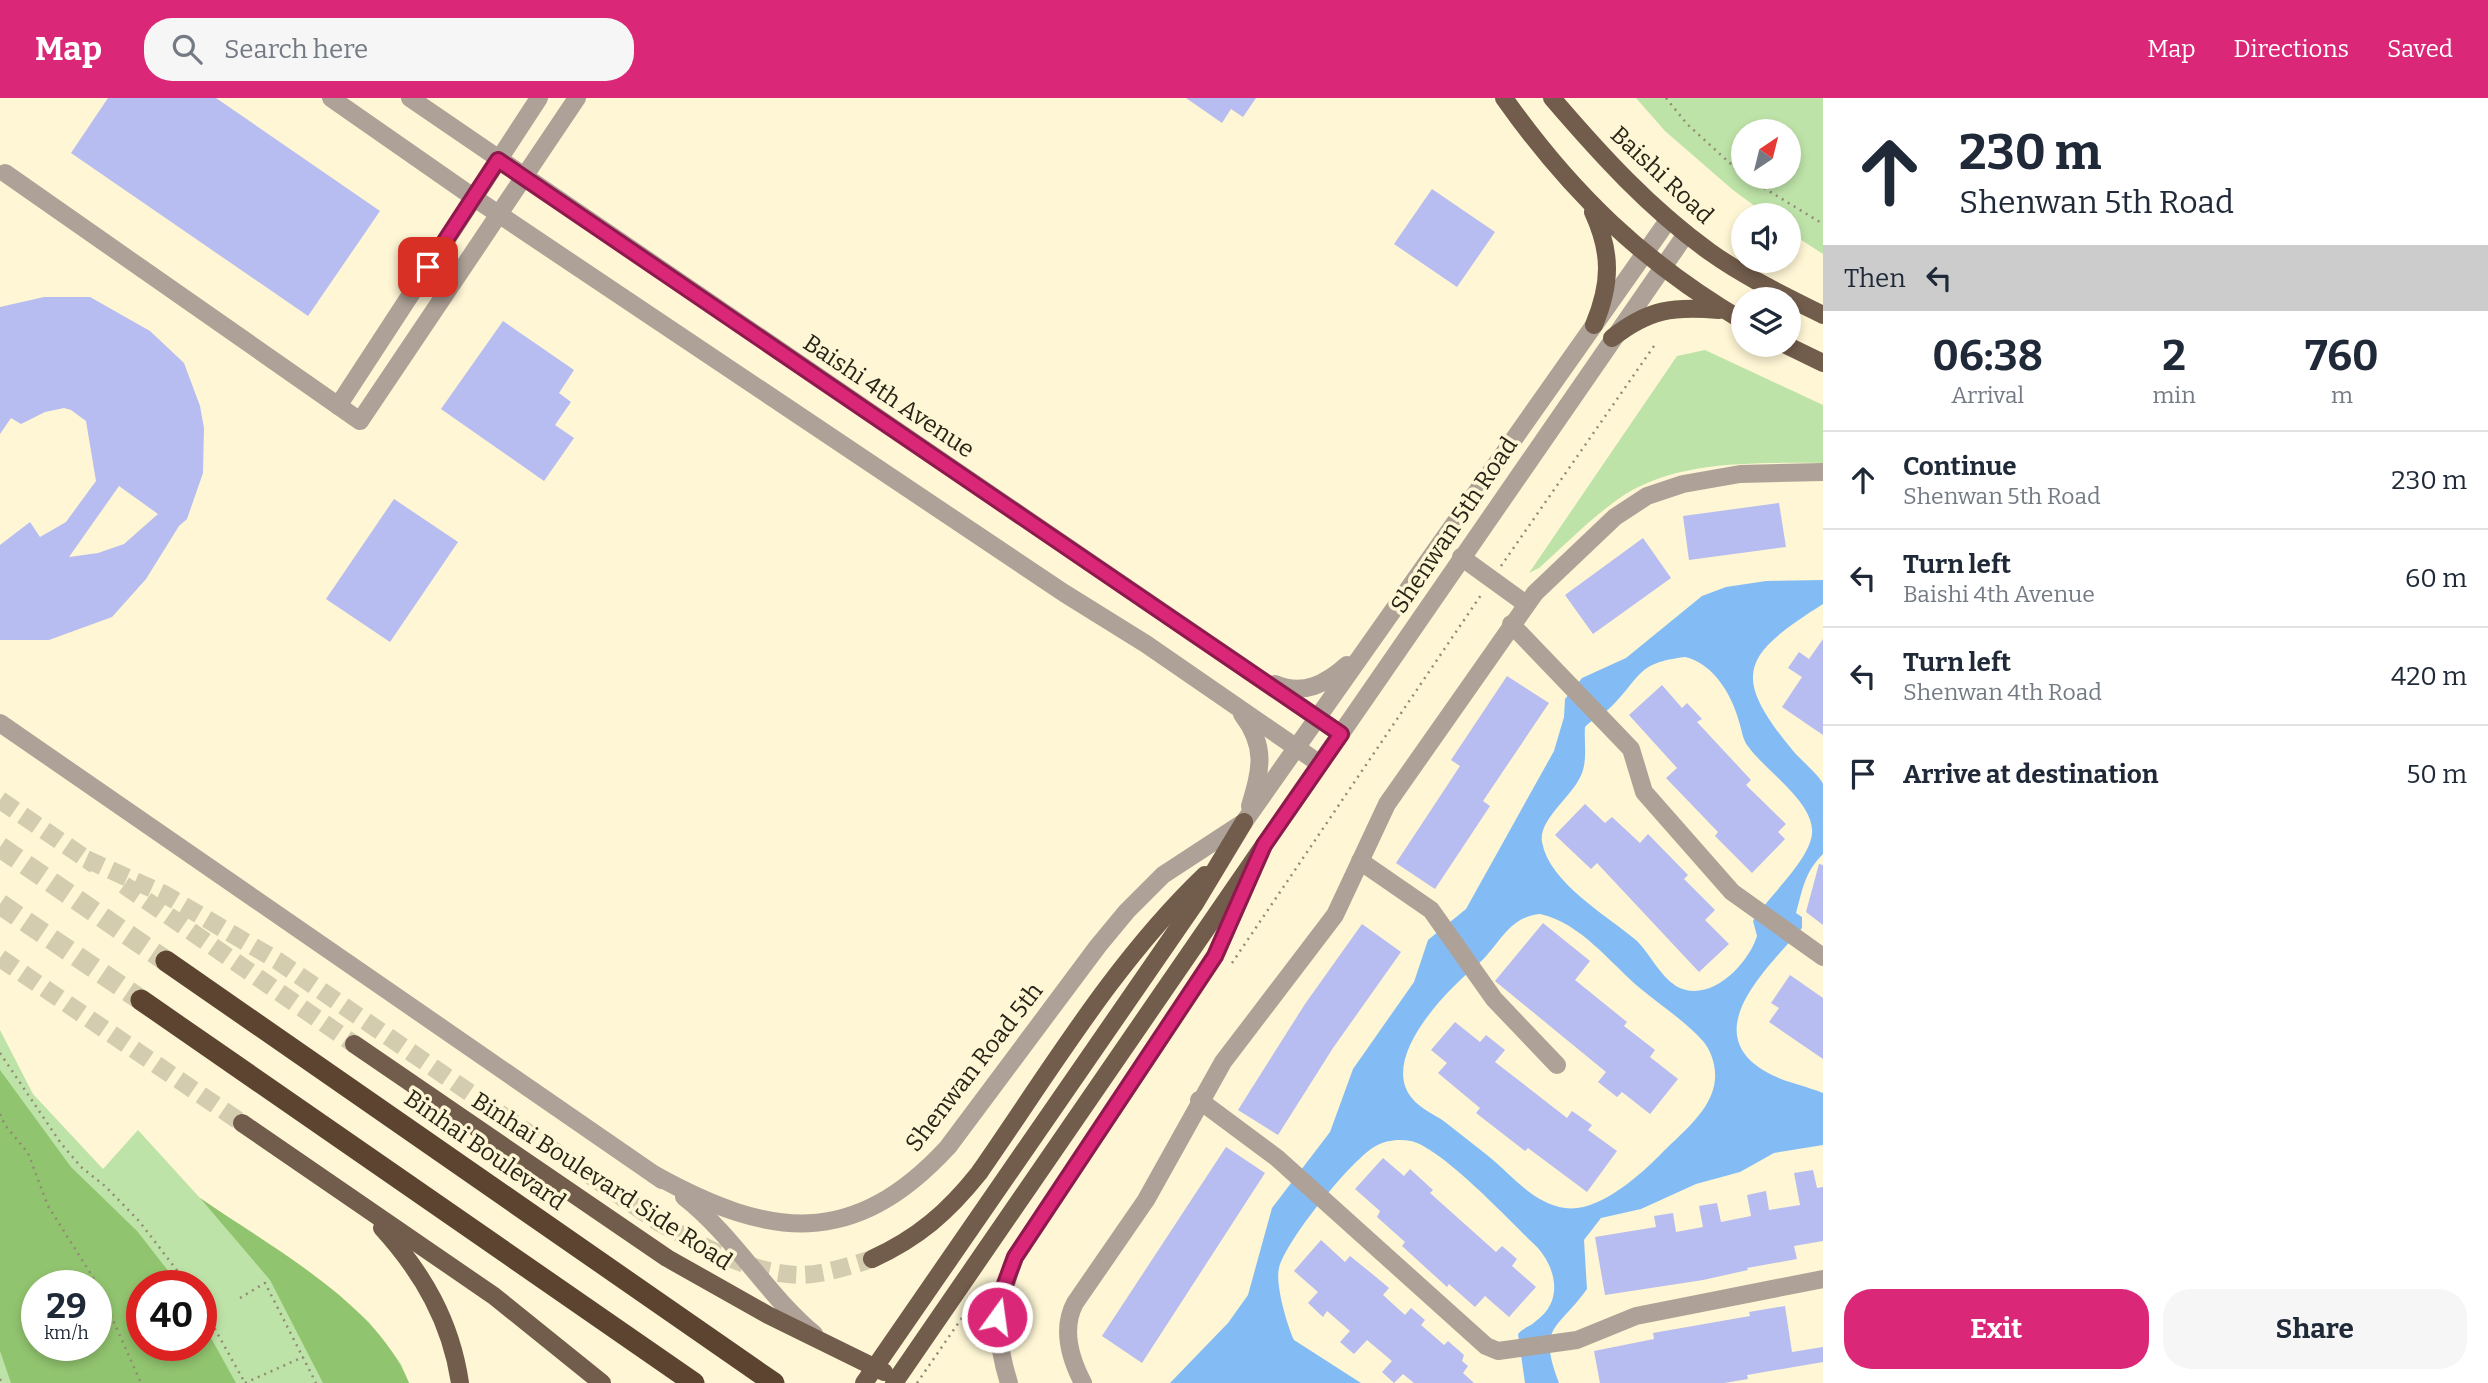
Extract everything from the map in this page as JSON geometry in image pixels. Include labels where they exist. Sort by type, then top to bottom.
[{"type":"highway","name":"Binhai Boulevard","points":[[166,961],[774,1383]]},
{"type":"highway","points":[[141,1000],[694,1383]]},
{"type":"highway","points":[[620,1331],[670,1383]]},
{"type":"main road","points":[[1504,98],[1618,233],[1660,268],[1731,314]]},
{"type":"main road","name":"Baishi Road","points":[[1552,98],[1619,173],[1686,234],[1724,261],[1823,315]]},
{"type":"main road","points":[[1585,196],[1601,229],[1609,265],[1608,286],[1594,324]]},
{"type":"main road","points":[[1612,338],[1634,320],[1654,313],[1693,307],[1724,310]]},
{"type":"main road","points":[[1801,352],[1823,363]]},
{"type":"main road","points":[[864,1383],[1152,967],[1244,822]]},
{"type":"main road","points":[[894,1383],[1173,982],[1264,845]]},
{"type":"main road","points":[[872,1259],[903,1245],[929,1228],[953,1205],[979,1173],[1134,952],[1172,906],[1222,859]]},
{"type":"main road","name":"Binhai Boulevard Side Road","points":[[354,1044],[667,1258],[713,1286],[905,1383]]},
{"type":"main road","points":[[242,1123],[494,1296],[602,1383]]},
{"type":"main road","points":[[349,1197],[405,1254],[428,1287],[446,1324],[460,1383]]},
{"type":"street","points":[[331,98],[473,197],[1320,764]]},
{"type":"street","name":"Baishi 4th Avenue","points":[[410,98],[1341,734]]},
{"type":"street","points":[[338,406],[539,98]]},
{"type":"street","points":[[5,173],[360,421],[577,98]]},
{"type":"street","name":"Shenwan 5th Road","points":[[1244,822],[1669,219]]},
{"type":"street","name":"Shenwan 5th Road","points":[[1264,845],[1686,234]]},
{"type":"street","points":[[1083,1383],[1068,1336],[1070,1312],[1146,1200],[1199,1100],[1244,1034],[1335,915],[1387,804],[1526,604],[1544,583],[1615,517],[1647,496],[1684,484],[1740,474],[1823,472]]},
{"type":"street","points":[[1461,558],[1526,604]]},
{"type":"street","points":[[1511,624],[1631,749],[1644,792],[1747,905],[1818,954]]},
{"type":"street","points":[[1258,676],[1282,687],[1305,689],[1336,675],[1366,649]]},
{"type":"street","points":[[1234,704],[1251,726],[1260,750],[1258,775],[1244,822]]},
{"type":"street","points":[[0,723],[654,1175],[691,1203],[723,1234],[775,1297],[819,1339]]},
{"type":"street","name":"Shenwan Road 5th","points":[[654,1175],[698,1199],[734,1213],[775,1223],[810,1224],[842,1218],[875,1206],[901,1192],[948,1147],[1127,911],[1164,875],[1194,852],[1244,822]]},
{"type":"street","points":[[1009,1383],[999,1343],[997,1317],[1002,1292],[1015,1257],[1215,956],[1264,845]]},
{"type":"street","points":[[1360,861],[1431,910],[1494,999],[1557,1065]]},
{"type":"street","points":[[1199,1100],[1277,1158],[1486,1346],[1498,1351],[1577,1340],[1636,1315],[1823,1279]]},
{"type":"path","points":[[1666,98],[1687,124],[1731,164]]},
{"type":"path","points":[[1765,189],[1823,224]]},
{"type":"path","points":[[1227,970],[1491,579],[1654,346]]},
{"type":"path","points":[[0,1053],[42,1118],[74,1159],[139,1221],[177,1270]]},
{"type":"path","points":[[0,1114],[5,1125],[28,1153],[48,1206],[106,1303],[141,1383]]},
{"type":"path","points":[[240,1298],[265,1283],[316,1383]]},
{"type":"path","points":[[917,1383],[977,1296],[992,1283]]},
{"type":"path","points":[[217,1333],[245,1383],[303,1356]]},
{"type":"green space","points":[[1636,98],[1823,98],[1823,254],[1801,240],[1801,203],[1751,203],[1732,189],[1801,189],[1801,119],[1731,119],[1731,188],[1665,131]]},
{"type":"green space","points":[[1705,350],[1823,405],[1823,463],[1720,466],[1695,469],[1646,483],[1613,503],[1539,568],[1529,573],[1677,356]]},
{"type":"green space","points":[[0,1030],[33,1094],[103,1169],[138,1130],[200,1198],[338,1294],[369,1322],[401,1364],[409,1383],[0,1383]]},
{"type":"green space","points":[[0,1070],[71,1167],[137,1231],[167,1270],[126,1270],[126,1361],[217,1361],[217,1349],[236,1383],[11,1383],[0,1351]]},
{"type":"green space","points":[[200,1198],[288,1256],[347,1302],[373,1327],[394,1354],[409,1383],[323,1383],[270,1280]]},
{"type":"water","points":[[1823,580],[1823,604],[1776,638],[1762,653],[1754,668],[1754,684],[1760,703],[1773,725],[1823,784],[1823,854],[1808,875],[1796,913],[1802,917],[1802,928],[1756,982],[1744,1002],[1737,1021],[1738,1041],[1749,1059],[1772,1075],[1823,1093],[1823,1145],[1774,1153],[1740,1172],[1696,1184],[1641,1209],[1601,1218],[1584,1240],[1587,1289],[1559,1322],[1550,1339],[1550,1350],[1559,1383],[1525,1383],[1518,1334],[1545,1313],[1554,1294],[1552,1274],[1544,1255],[1494,1204],[1440,1157],[1411,1141],[1383,1143],[1363,1155],[1320,1203],[1293,1239],[1284,1255],[1278,1275],[1282,1304],[1294,1340],[1361,1383],[1170,1383],[1228,1323],[1248,1295],[1272,1208],[1330,1132],[1353,1069],[1414,982],[1428,940],[1466,909],[1554,751],[1564,717],[1565,699],[1582,678],[1626,658],[1702,596],[1726,587],[1766,581]],"holes":[[[1685,657],[1705,667],[1721,683],[1733,704],[1747,745],[1806,810],[1812,834],[1796,867],[1753,921],[1757,936],[1745,959],[1725,979],[1701,990],[1689,990],[1670,981],[1637,941],[1567,885],[1547,857],[1542,842],[1542,833],[1551,815],[1573,788],[1583,770],[1585,727],[1611,707],[1648,667]],[[1540,914],[1555,919],[1582,935],[1641,989],[1688,1026],[1708,1048],[1715,1068],[1713,1090],[1708,1101],[1686,1130],[1651,1164],[1617,1191],[1591,1205],[1578,1208],[1553,1205],[1532,1194],[1487,1155],[1419,1105],[1411,1097],[1404,1081],[1404,1063],[1411,1044],[1435,1007],[1485,958],[1511,927],[1529,916]]]},
{"type":"building","points":[[108,98],[216,98],[380,211],[308,316],[71,153]]},
{"type":"building","points":[[1186,98],[1256,98],[1243,117],[1231,109],[1222,123]]},
{"type":"building","points":[[1432,189],[1495,232],[1457,287],[1394,244]]},
{"type":"building","points":[[44,297],[90,297],[150,331],[184,363],[200,406],[204,428],[203,473],[187,519],[179,526],[146,579],[112,617],[49,640],[0,640],[0,545],[30,522],[40,537],[66,522],[96,481],[86,421],[71,410],[64,408],[45,412],[21,424],[11,418],[0,434],[0,307]],"holes":[[[119,486],[158,514],[124,544],[98,553],[69,557]]]},
{"type":"building","points":[[503,321],[574,370],[559,393],[571,402],[555,425],[574,438],[544,481],[441,409]]},
{"type":"building","points":[[394,499],[458,542],[390,642],[326,599]]},
{"type":"building","points":[[1779,503],[1786,547],[1689,560],[1683,516]]},
{"type":"building","points":[[1643,538],[1671,578],[1593,634],[1565,595]]},
{"type":"building","points":[[1823,639],[1823,735],[1782,707],[1802,677],[1788,668],[1799,652],[1809,659]]},
{"type":"building","points":[[1507,676],[1549,703],[1483,801],[1490,806],[1435,889],[1396,863],[1460,766],[1451,760]]},
{"type":"building","points":[[1662,685],[1682,708],[1687,703],[1702,719],[1697,722],[1751,780],[1746,785],[1786,824],[1778,832],[1785,839],[1752,873],[1715,836],[1718,832],[1666,778],[1677,768],[1629,715]]},
{"type":"building","points":[[1585,804],[1605,823],[1612,817],[1640,843],[1648,834],[1688,875],[1684,879],[1715,910],[1705,920],[1729,944],[1699,972],[1597,863],[1591,869],[1555,835]]},
{"type":"building","points":[[1819,864],[1823,865],[1823,925],[1806,912]]},
{"type":"building","points":[[1543,923],[1590,961],[1575,980],[1627,1022],[1624,1026],[1655,1050],[1650,1057],[1678,1079],[1650,1114],[1622,1092],[1617,1097],[1598,1082],[1606,1072],[1495,981]]},
{"type":"building","points":[[1362,924],[1401,952],[1333,1048],[1278,1135],[1238,1110],[1305,1004]]},
{"type":"building","points":[[1790,975],[1823,998],[1823,1059],[1769,1022],[1779,1008],[1771,1003]]},
{"type":"building","points":[[1455,1022],[1480,1042],[1486,1035],[1505,1050],[1495,1062],[1567,1118],[1572,1111],[1592,1125],[1588,1130],[1617,1151],[1587,1192],[1528,1148],[1525,1151],[1476,1113],[1480,1108],[1438,1073],[1447,1063],[1431,1050]]},
{"type":"building","points":[[1226,1147],[1265,1173],[1142,1363],[1102,1336]]},
{"type":"building","points":[[1383,1158],[1404,1176],[1410,1169],[1433,1190],[1430,1193],[1496,1252],[1502,1246],[1517,1259],[1512,1266],[1536,1287],[1509,1317],[1485,1296],[1475,1307],[1449,1284],[1447,1287],[1402,1246],[1405,1242],[1377,1217],[1380,1211],[1355,1189]]},
{"type":"building","points":[[1813,1170],[1817,1188],[1823,1187],[1823,1241],[1794,1246],[1797,1259],[1747,1268],[1748,1270],[1703,1280],[1605,1295],[1595,1237],[1656,1227],[1654,1216],[1673,1213],[1676,1232],[1703,1227],[1699,1206],[1717,1203],[1721,1222],[1751,1216],[1747,1195],[1766,1191],[1769,1210],[1800,1205],[1794,1173]]},
{"type":"building","points":[[1321,1240],[1345,1262],[1350,1256],[1389,1288],[1383,1295],[1405,1315],[1411,1308],[1425,1320],[1421,1325],[1444,1345],[1448,1341],[1464,1355],[1462,1361],[1468,1366],[1463,1373],[1474,1383],[1414,1383],[1403,1374],[1394,1383],[1382,1372],[1392,1361],[1367,1340],[1354,1354],[1340,1342],[1350,1331],[1327,1311],[1323,1317],[1308,1303],[1318,1292],[1294,1271]]},
{"type":"building","points":[[1785,1306],[1792,1352],[1823,1347],[1823,1362],[1747,1375],[1748,1379],[1724,1383],[1600,1383],[1594,1351],[1654,1339],[1653,1333],[1750,1316],[1749,1312]]},
{"type":"tunnel","points":[[0,800],[95,865]]},
{"type":"tunnel","points":[[0,847],[166,961]]},
{"type":"tunnel","points":[[86,859],[164,894],[278,961],[658,1222],[691,1240],[743,1263],[799,1275],[836,1270],[872,1259]]},
{"type":"tunnel","points":[[124,885],[354,1044]]},
{"type":"tunnel","points":[[0,904],[141,1000]]},
{"type":"tunnel","points":[[0,958],[242,1123]]},
{"type":"route","points":[[428,267],[498,160],[1341,734],[1264,845],[1215,956],[1015,1257],[1002,1292],[997,1317]]}]
